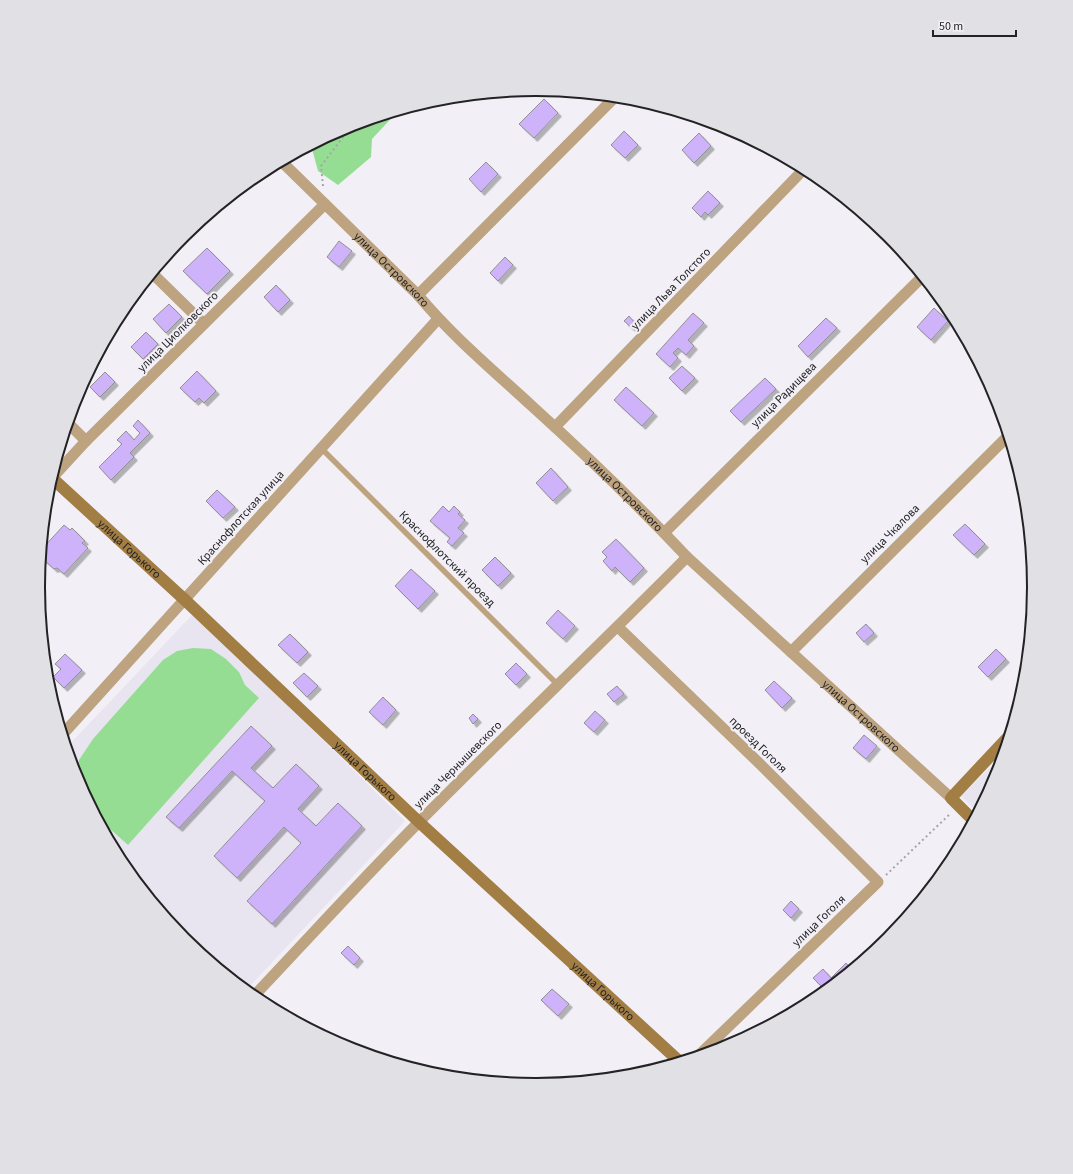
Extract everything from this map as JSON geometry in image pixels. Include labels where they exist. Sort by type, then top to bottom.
[{"type":"street","points":[[418,295],[610,102]]},
{"type":"street","name":"улица Островского","points":[[285,165],[418,295],[438,319],[555,427],[687,557],[970,817]]},
{"type":"street","name":"улица Льва Толстого","points":[[555,427],[801,172]]},
{"type":"street","name":"улица Циолковского","points":[[60,469],[86,440],[325,204]]},
{"type":"street","points":[[156,277],[204,324]]},
{"type":"street","name":"улица Радищева","points":[[664,533],[919,280]]},
{"type":"street","name":"Краснофлотская улица","points":[[67,730],[438,319]]},
{"type":"street","points":[[72,427],[86,440]]},
{"type":"street","name":"улица Чкалова","points":[[791,652],[1005,438]]},
{"type":"street","name":"улица Горького","points":[[56,483],[185,600],[419,822],[676,1058]]},
{"type":"street","name":"улица Чернышевского","points":[[258,992],[419,822],[618,627],[687,557]]},
{"type":"street","name":"проезд Гоголя","points":[[618,627],[759,763],[878,882]]},
{"type":"street","points":[[955,802],[1002,745]]},
{"type":"street","name":"улица Гоголя","points":[[707,1047],[878,882]]},
{"type":"lane","name":"Краснофлотский проезд","points":[[320,448],[558,685]]},
{"type":"path","points":[[317,196],[323,189],[321,166],[345,134]]},
{"type":"path","points":[[878,882],[955,802]]},
{"type":"shaded area","points":[[194,613],[405,821],[250,986],[222,965],[177,922],[147,886],[111,833],[82,775],[71,743]]},
{"type":"shaded area","points":[[996,762],[974,809],[961,796]]},
{"type":"green space","points":[[392,118],[372,139],[371,157],[338,185],[318,171],[312,150],[348,133]]},
{"type":"green space","points":[[193,648],[211,649],[226,659],[239,672],[245,685],[259,698],[128,845],[108,828],[82,775],[78,764],[79,760],[93,739],[163,660],[177,651]]},
{"type":"building","points":[[544,99],[558,113],[534,138],[519,124]]},
{"type":"building","points":[[624,131],[638,145],[625,158],[611,145]]},
{"type":"building","points":[[699,133],[711,146],[694,163],[682,150]]},
{"type":"building","points":[[486,162],[498,174],[481,192],[469,179]]},
{"type":"building","points":[[708,191],[720,203],[708,215],[705,212],[701,217],[692,208]]},
{"type":"building","points":[[339,241],[352,251],[339,267],[327,257]]},
{"type":"building","points":[[207,248],[230,271],[207,294],[183,271]]},
{"type":"building","points":[[505,257],[513,265],[498,281],[490,273]]},
{"type":"building","points":[[276,285],[290,300],[278,312],[264,297]]},
{"type":"building","points":[[169,304],[182,317],[166,333],[153,319]]},
{"type":"building","points":[[934,308],[948,321],[931,340],[917,327]]},
{"type":"building","points":[[693,313],[704,323],[688,340],[694,346],[686,355],[678,348],[673,353],[678,358],[670,367],[656,354]]},
{"type":"building","points":[[629,316],[636,324],[632,328],[624,321]]},
{"type":"building","points":[[826,318],[837,328],[808,357],[798,346]]},
{"type":"building","points":[[146,332],[158,344],[143,359],[131,347]]},
{"type":"building","points":[[682,366],[695,378],[682,391],[669,378]]},
{"type":"building","points":[[197,371],[216,391],[204,403],[199,398],[195,402],[180,388]]},
{"type":"building","points":[[105,372],[115,382],[100,397],[90,387]]},
{"type":"building","points":[[765,378],[776,389],[741,422],[730,411]]},
{"type":"building","points":[[626,387],[654,413],[642,426],[614,400]]},
{"type":"building","points":[[138,420],[150,433],[130,453],[134,457],[111,480],[99,467],[122,444],[117,440],[126,431],[134,440],[140,433],[133,426]]},
{"type":"building","points":[[551,468],[568,487],[553,501],[536,483]]},
{"type":"building","points":[[217,490],[235,507],[223,518],[206,501]]},
{"type":"building","points":[[443,506],[449,512],[454,506],[460,512],[458,514],[465,520],[458,528],[464,533],[452,546],[447,542],[450,538],[430,521]]},
{"type":"building","points":[[965,524],[985,544],[974,555],[953,535]]},
{"type":"building","points":[[64,525],[70,530],[72,528],[85,541],[82,543],[88,548],[64,574],[57,568],[54,569],[46,562],[47,543]]},
{"type":"building","points":[[616,539],[644,568],[630,582],[615,567],[612,571],[603,561],[607,557],[602,552]]},
{"type":"building","points":[[495,557],[511,573],[498,586],[482,570]]},
{"type":"building","points":[[411,569],[435,591],[418,609],[395,586]]},
{"type":"building","points":[[558,610],[575,626],[563,639],[546,623]]},
{"type":"building","points":[[866,624],[874,633],[864,642],[856,633]]},
{"type":"building","points":[[290,634],[308,652],[297,663],[278,645]]},
{"type":"building","points":[[996,649],[1006,659],[988,677],[978,667]]},
{"type":"building","points":[[65,654],[82,670],[64,688],[53,677],[61,669],[55,664]]},
{"type":"building","points":[[516,663],[527,674],[516,685],[505,674]]},
{"type":"building","points":[[304,673],[318,686],[307,697],[293,683]]},
{"type":"building","points":[[774,681],[792,698],[782,708],[765,690]]},
{"type":"building","points":[[617,686],[624,694],[614,702],[607,694]]},
{"type":"building","points":[[383,697],[396,710],[383,725],[369,712]]},
{"type":"building","points":[[595,711],[605,720],[594,732],[584,723]]},
{"type":"building","points":[[473,714],[478,719],[473,724],[469,718]]},
{"type":"building","points":[[251,726],[272,746],[251,768],[273,788],[296,764],[319,786],[298,809],[316,826],[338,803],[362,826],[272,924],[247,901],[301,843],[284,827],[237,878],[214,856],[265,801],[232,771],[179,828],[166,817]]},
{"type":"building","points":[[864,735],[877,746],[866,759],[853,748]]},
{"type":"building","points":[[791,901],[799,909],[791,918],[783,910]]},
{"type":"building","points":[[348,946],[360,958],[354,965],[341,953]]},
{"type":"building","points":[[846,963],[849,967],[822,987],[813,978],[823,969],[831,978]]},
{"type":"building","points":[[552,989],[569,1004],[558,1016],[541,1000]]}]
